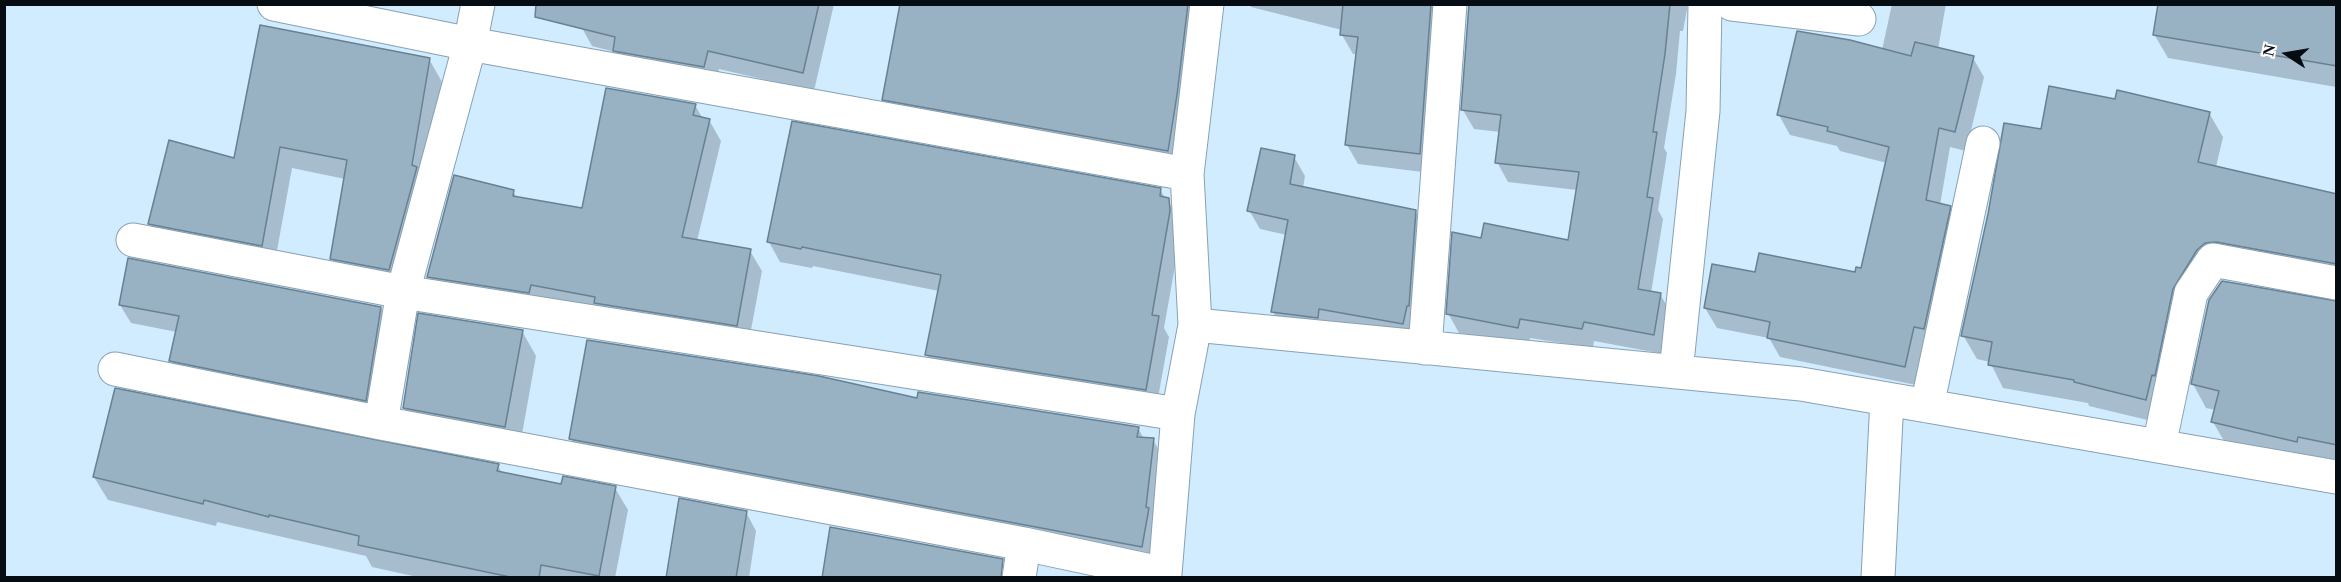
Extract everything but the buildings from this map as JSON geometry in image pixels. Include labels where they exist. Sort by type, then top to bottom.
[{"type":"street","points":[[274,4],[470,44],[1187,174]]},
{"type":"street","points":[[381,423],[403,292],[470,44],[478,4]]},
{"type":"street","points":[[115,369],[381,423],[1024,544],[1165,574],[1178,414],[1194,325],[1187,174],[1207,4]]},
{"type":"street","points":[[1425,348],[1450,4]]},
{"type":"street","points":[[1676,372],[1703,111],[1705,4]]},
{"type":"street","points":[[1732,4],[1859,19]]},
{"type":"street","points":[[1927,406],[1983,143]]},
{"type":"street","points":[[133,240],[403,292],[1178,414]]},
{"type":"street","points":[[2158,446],[2191,293],[2213,261],[2337,283]]},
{"type":"street","points":[[1194,325],[1801,384],[2337,477]]},
{"type":"street","points":[[1878,578],[1887,399]]},
{"type":"street","points":[[1020,578],[1024,544]]}]
